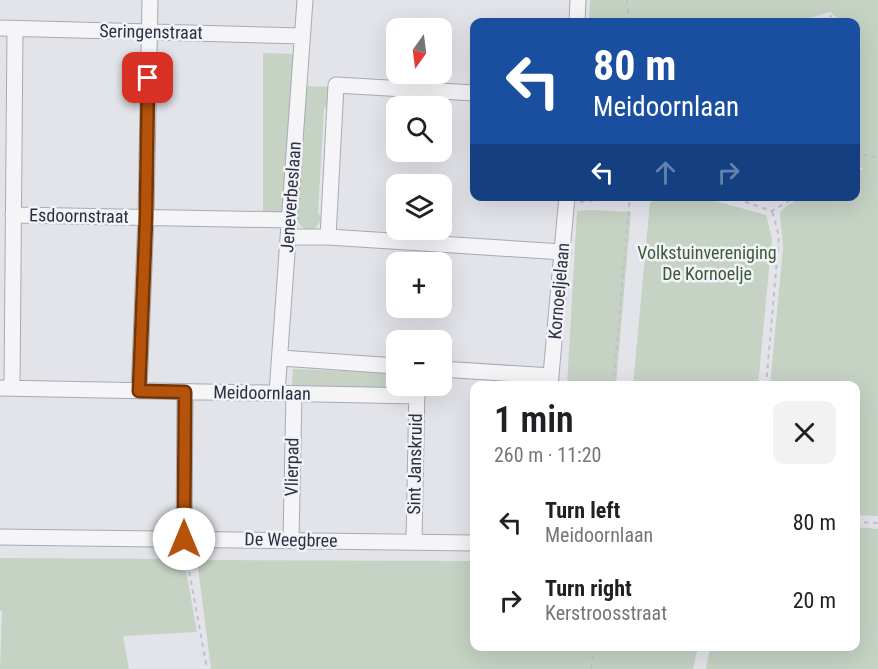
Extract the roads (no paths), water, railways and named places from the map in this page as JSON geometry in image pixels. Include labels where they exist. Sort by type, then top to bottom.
[{"type":"street","points":[[139,391],[146,217],[150,0]]},
{"type":"street","name":"Jeneverbeslaan","points":[[277,393],[305,0]]},
{"type":"street","points":[[577,18],[578,0]]},
{"type":"street","points":[[6,388],[13,215],[7,29]]},
{"type":"street","name":"Seringenstraat","points":[[7,29],[302,36]]},
{"type":"street","points":[[328,237],[336,85],[470,93]]},
{"type":"street","name":"Kornoeljelaan","points":[[550,381],[567,201]]},
{"type":"street","name":"Esdoornstraat","points":[[13,215],[290,220]]},
{"type":"street","points":[[288,237],[328,237],[563,252]]},
{"type":"street","name":"Meidoornlaan","points":[[281,358],[386,365]]},
{"type":"street","points":[[452,370],[550,381]]},
{"type":"street","name":"Meidoornlaan","points":[[6,388],[294,394],[386,392]]},
{"type":"street","points":[[184,539],[185,392]]},
{"type":"street","name":"Vlierpad","points":[[291,540],[294,394]]},
{"type":"street","name":"Sint Janskruid","points":[[414,542],[417,396]]},
{"type":"street","name":"De Weegbree","points":[[0,537],[470,543]]},
{"type":"park label","name":"Volkstuinvereniging De Kornoelje","points":[[707,263]]}]
